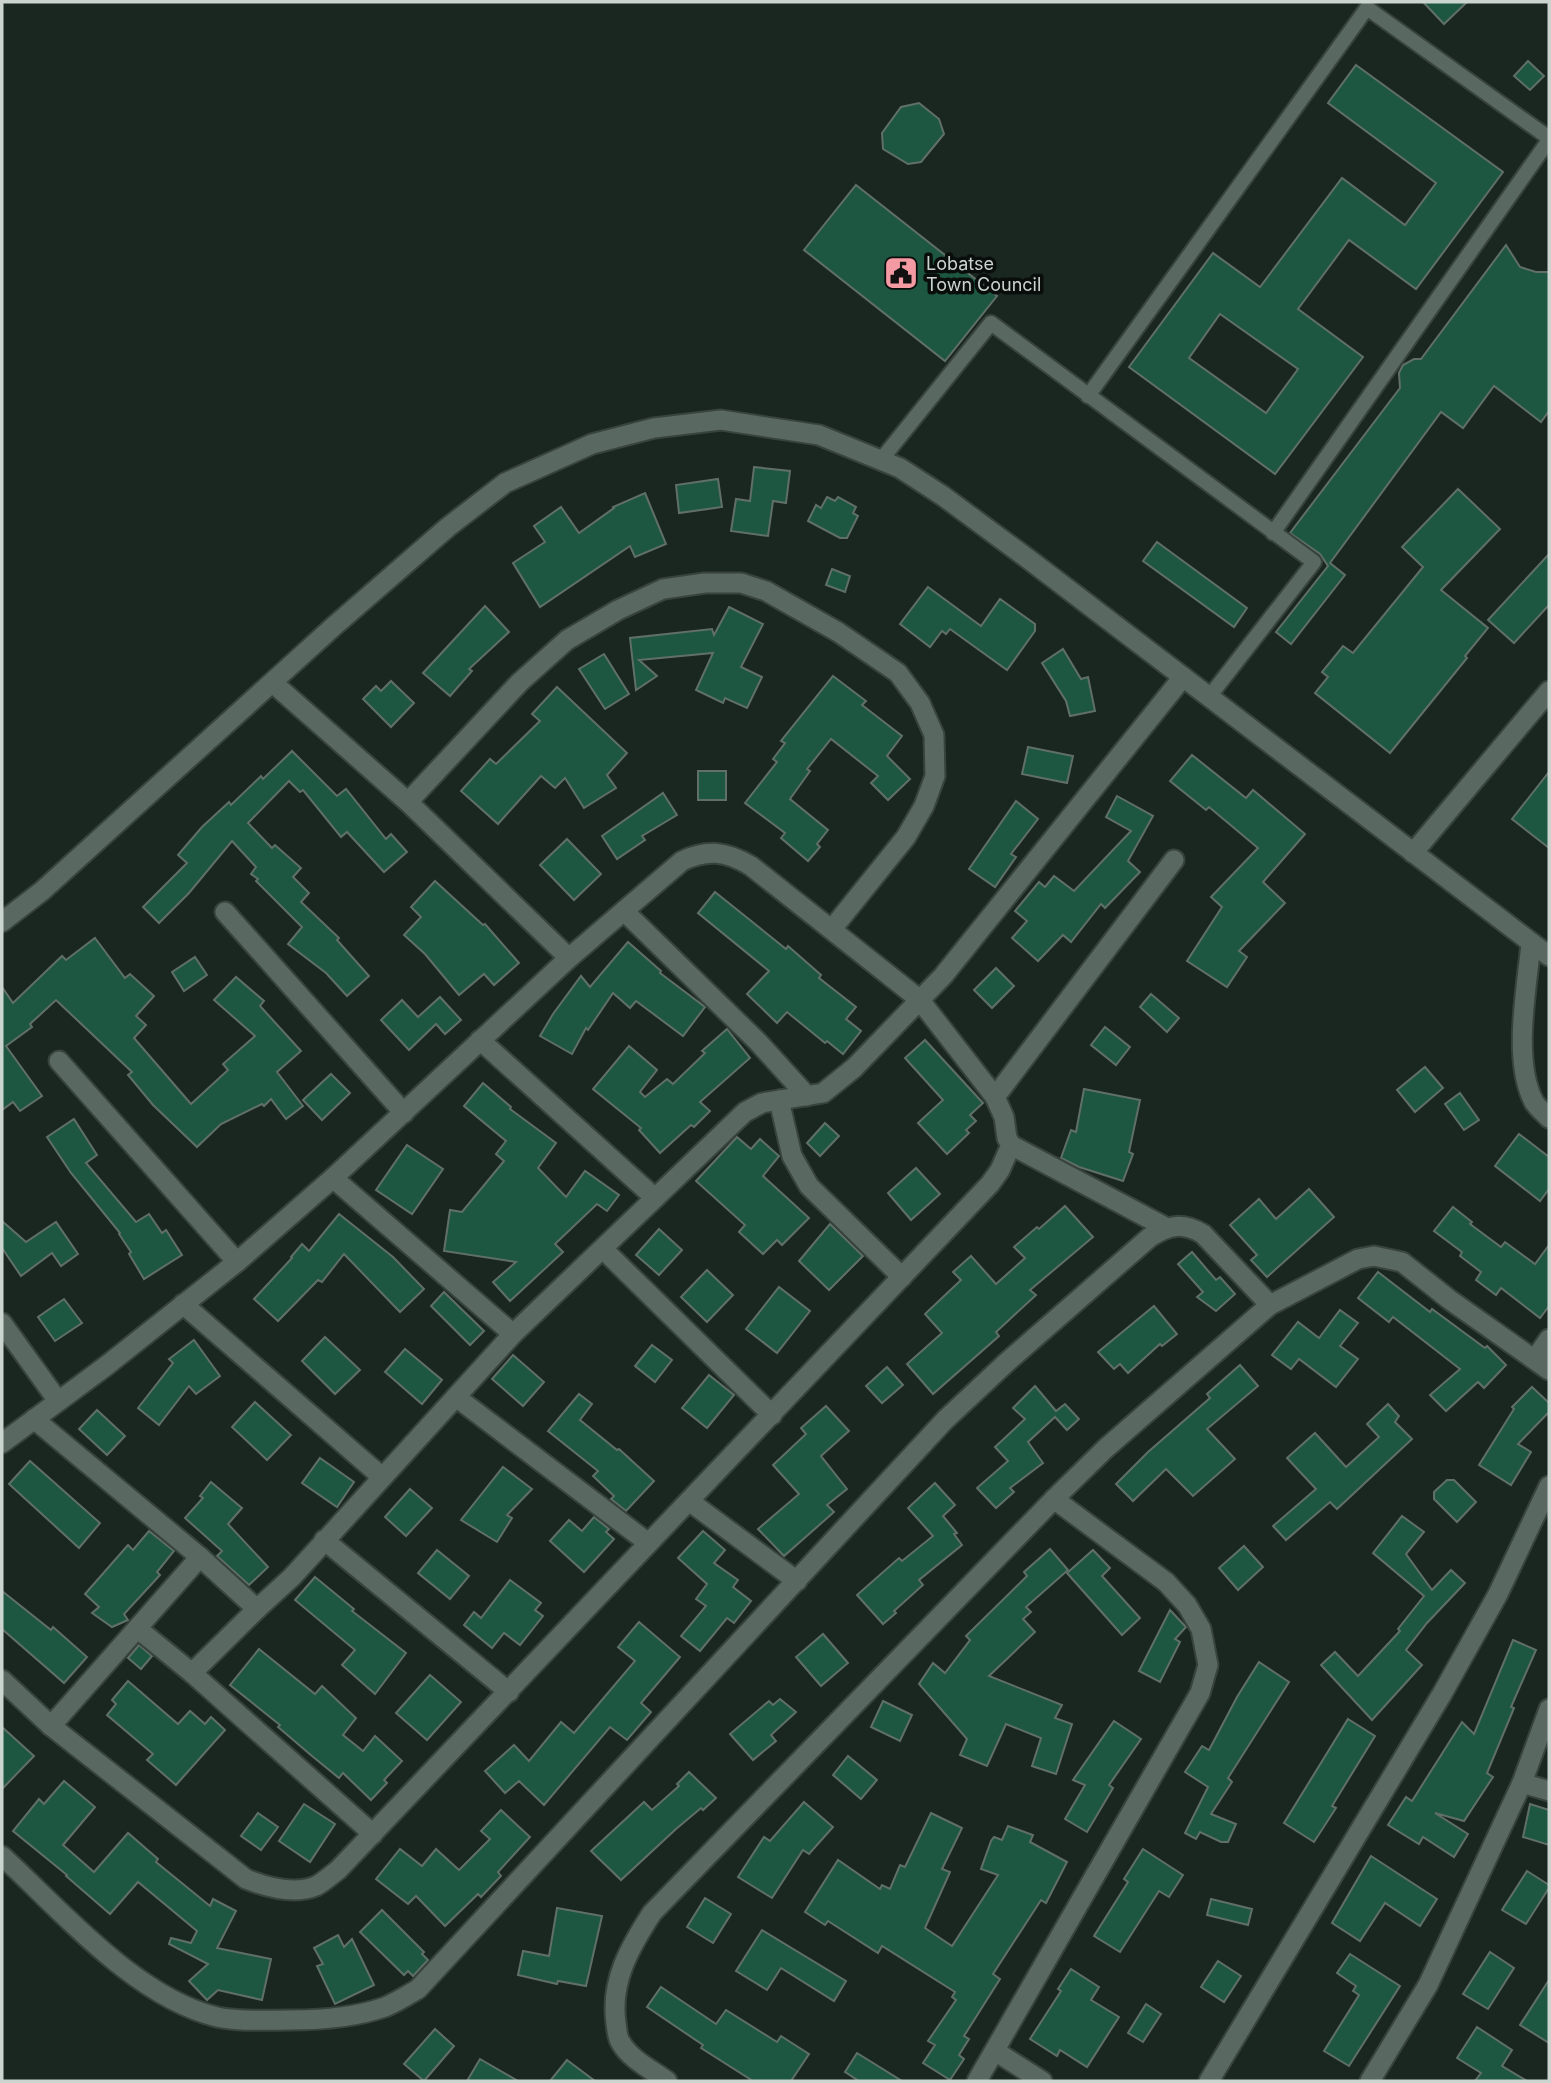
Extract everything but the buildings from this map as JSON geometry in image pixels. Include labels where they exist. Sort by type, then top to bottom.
[{"type":"street","points":[[2,922],[42,891],[448,527],[505,482],[592,444],[654,428],[721,420],[819,435],[900,468],[943,496],[1538,946],[1523,1038],[1525,1065],[1535,1103],[1549,1118]]},
{"type":"street","points":[[408,802],[520,682],[567,640],[618,610],[663,589],[705,583],[741,583],[766,591],[838,632],[898,673],[920,703],[933,735],[935,776],[924,806],[906,837],[832,929]]},
{"type":"street","points":[[192,1673],[277,1592],[513,1334],[745,1112],[762,1103],[822,1093],[854,1068],[959,956],[1183,677]]},
{"type":"street","points":[[273,683],[408,802],[569,958]]},
{"type":"street","points":[[1413,853],[1549,691]]},
{"type":"street","points":[[2,1443],[237,1262],[404,1113],[569,958],[682,861],[695,855],[713,852],[734,855],[751,866],[919,999],[995,1097],[1004,1116],[1007,1138],[1011,1145],[1165,1227],[1192,1228],[1203,1234],[1270,1305]]},
{"type":"street","points":[[995,1097],[1174,860]]},
{"type":"street","points":[[624,911],[730,1013],[807,1096]]},
{"type":"street","points":[[225,912],[404,1113]]},
{"type":"street","points":[[480,1040],[655,1198]]},
{"type":"street","points":[[59,1061],[237,1262]]},
{"type":"street","points":[[779,1100],[792,1156],[809,1186],[902,1277]]},
{"type":"street","points":[[2,1680],[51,1726],[246,1879],[267,1888],[314,1887],[338,1870],[373,1834],[647,1542],[689,1502],[990,1184],[1000,1170],[1011,1145]]},
{"type":"street","points":[[333,1178],[513,1334]]},
{"type":"street","points":[[2,1856],[141,1982],[176,2003],[218,2017],[311,2020],[352,2015],[386,2006],[418,1989],[945,1420],[1007,1362],[1150,1237],[1165,1227]]},
{"type":"street","points":[[603,1249],[772,1415]]},
{"type":"street","points":[[667,2081],[620,2042],[613,2005],[618,1976],[634,1941],[652,1913],[1054,1499],[1105,1449],[1270,1305],[1358,1259],[1385,1257],[1402,1262],[1450,1300],[1542,1364],[1549,1339]]},
{"type":"street","points":[[183,1304],[382,1477]]},
{"type":"street","points":[[2,1323],[58,1401]]},
{"type":"street","points":[[456,1396],[647,1542]]},
{"type":"street","points":[[33,1419],[201,1557],[257,1609]]},
{"type":"street","points":[[1209,2081],[1443,1694],[1497,1594],[1549,1486]]},
{"type":"street","points":[[977,2081],[1200,1693],[1208,1665],[1201,1629],[1187,1605],[1167,1582],[1054,1499]]},
{"type":"street","points":[[689,1502],[797,1581]]},
{"type":"street","points":[[324,1540],[509,1692]]},
{"type":"street","points":[[51,1726],[201,1557]]},
{"type":"street","points":[[138,1629],[192,1673],[373,1834]]},
{"type":"street","points":[[1370,2081],[1428,1985],[1522,1783],[1549,1709]]},
{"type":"street","points":[[1522,1783],[1549,1791]]},
{"type":"street","points":[[995,2051],[1042,2081]]},
{"type":"lane","points":[[1088,396],[1367,8],[1549,139],[1273,533]]},
{"type":"lane","points":[[881,460],[991,323],[1314,562],[1209,696]]},
{"type":"place","name":"Lobatse Town Council","points":[[901,273]]}]
